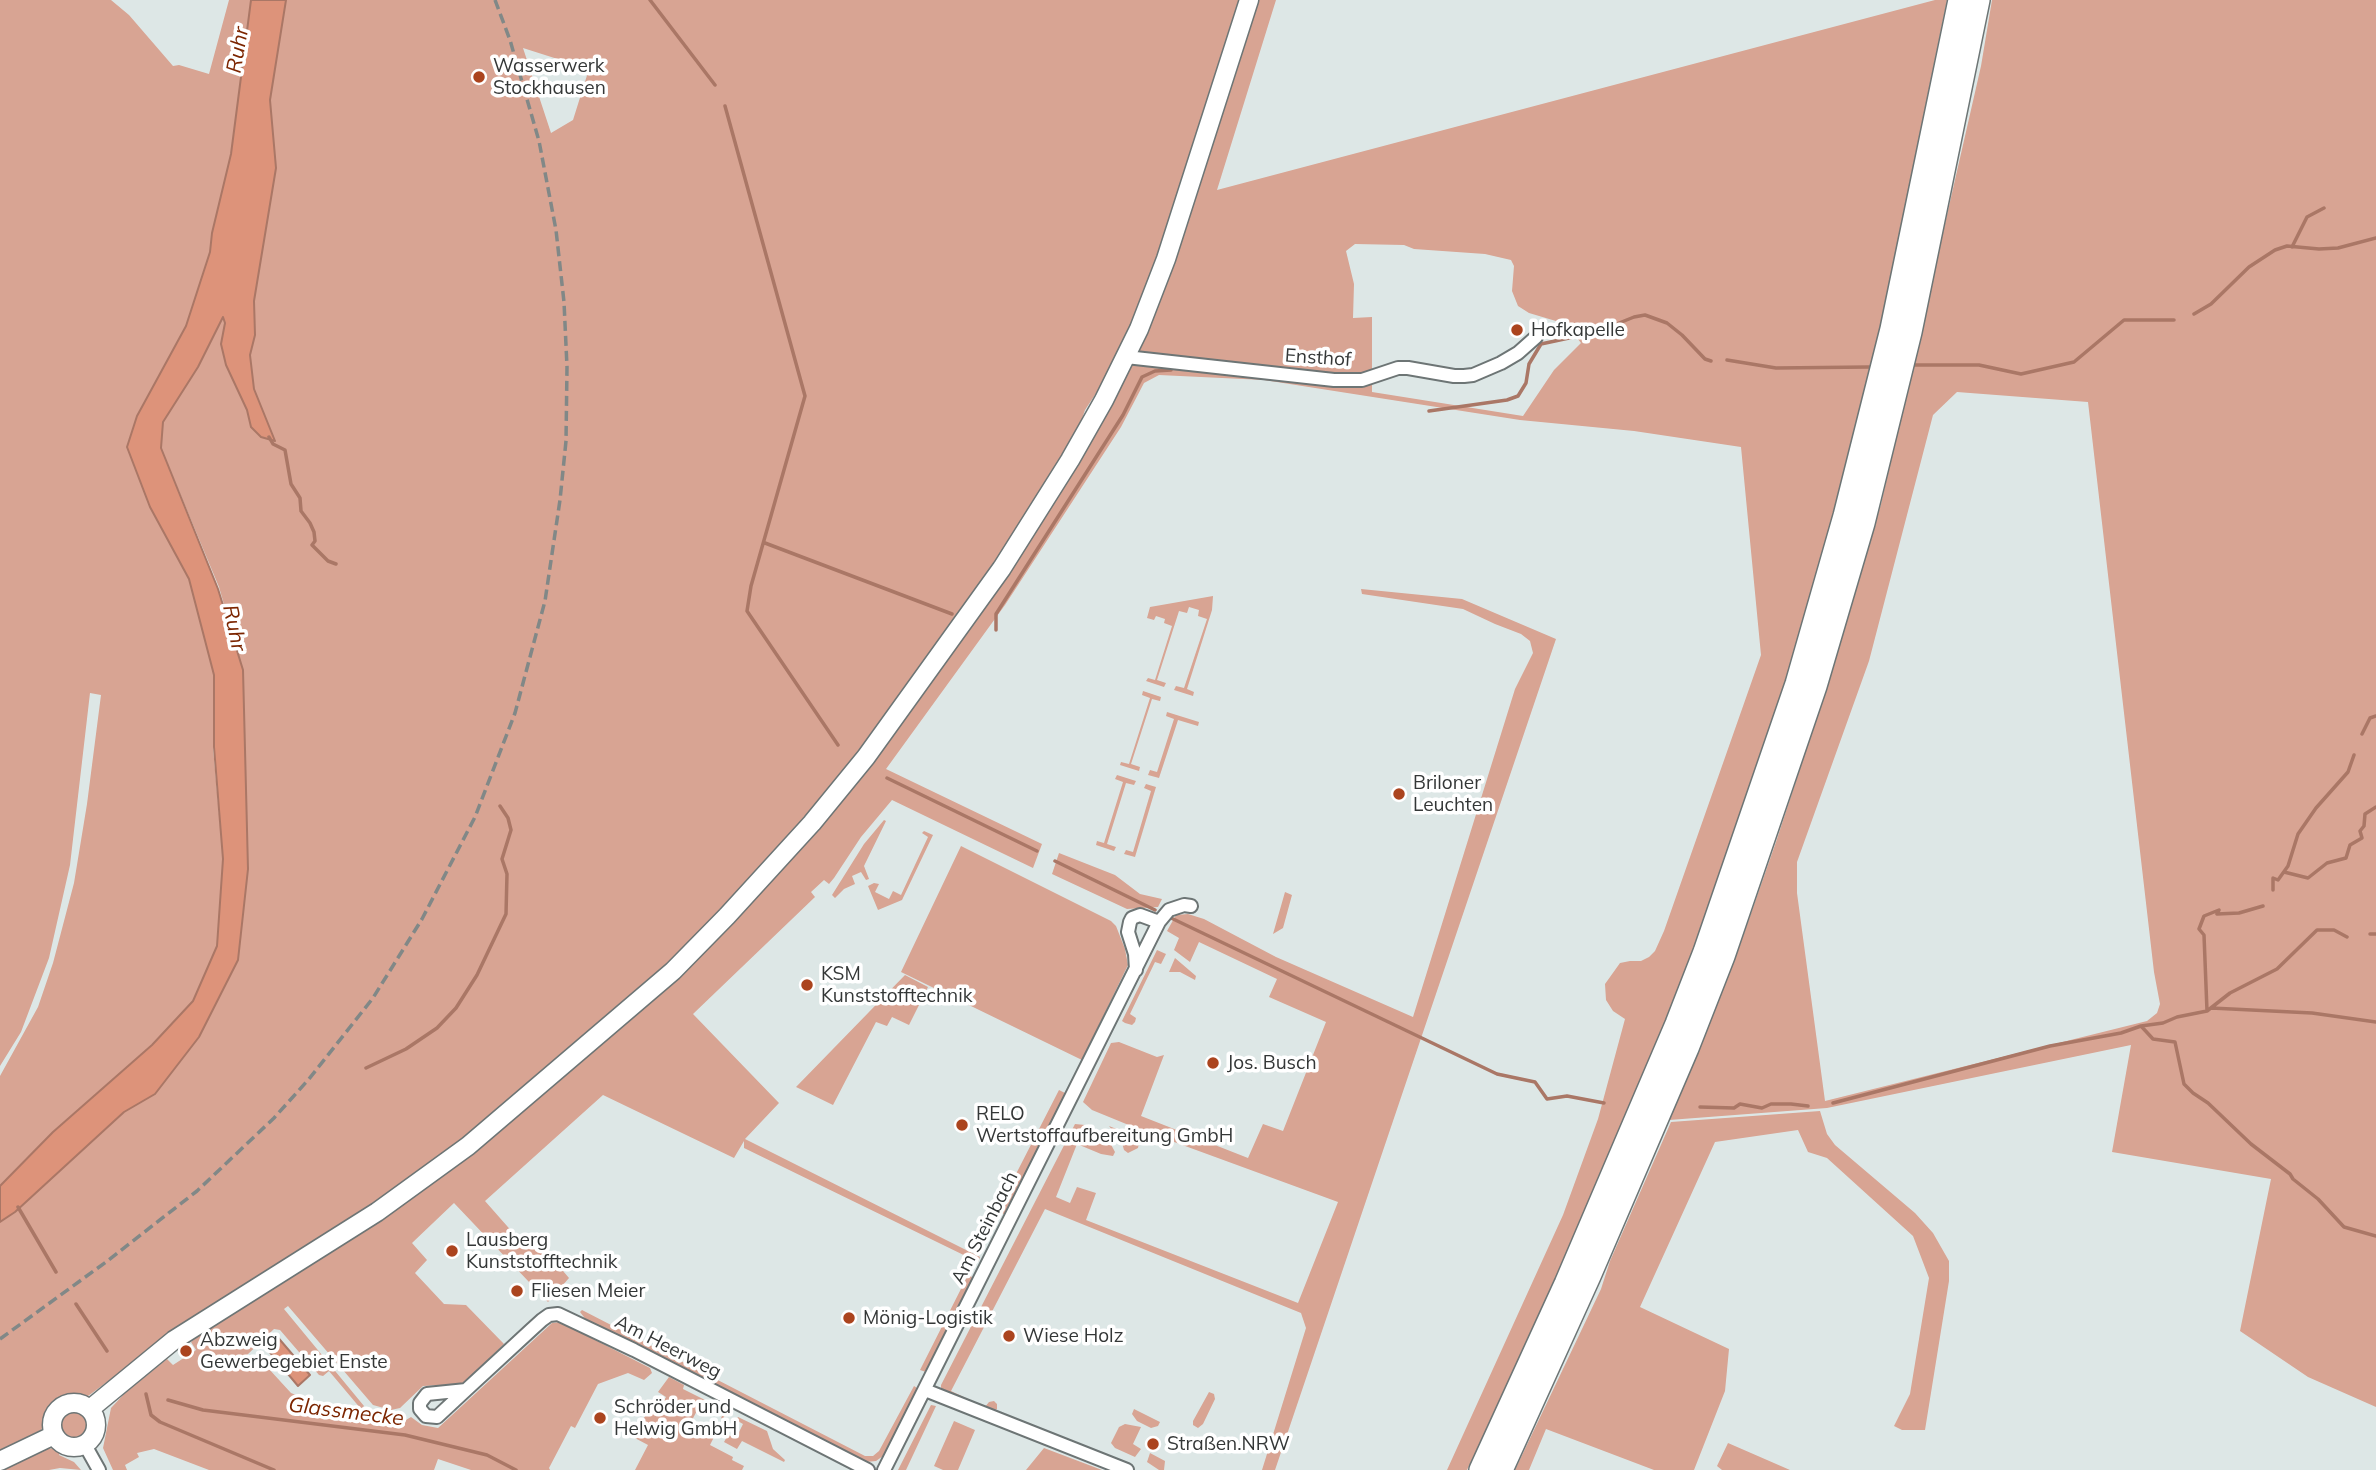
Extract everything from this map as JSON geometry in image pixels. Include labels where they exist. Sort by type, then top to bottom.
[{"type":"highway","points":[[1501,1470],[1589,1276],[1682,1036],[1705,951],[1797,684],[1845,516],[1892,329],[1960,0]]},
{"type":"highway","points":[[1481,1470],[1682,1036],[1723,956],[1815,686],[1863,523],[1910,332],[1978,0]]},
{"type":"main road","points":[[90,1409],[174,1340],[412,1189],[526,1098],[673,971],[812,823],[866,757],[1002,568],[1070,460],[1126,358],[1180,220],[1249,0]]},
{"type":"main road","points":[[78,1403],[90,1409],[95,1416],[96,1432],[85,1445],[64,1445],[54,1435],[52,1422],[62,1406],[78,1403]]},
{"type":"main road","points":[[0,1461],[54,1435]]},
{"type":"street","name":"Ensthof","points":[[1126,358],[1334,380],[1362,380],[1398,368],[1464,376],[1501,363],[1518,353],[1536,337]]},
{"type":"street","points":[[1136,970],[1128,932],[1132,918],[1140,915],[1159,922],[1169,910],[1184,905],[1191,906]]},
{"type":"street","name":"Am Steinbach","points":[[884,1470],[1159,922]]},
{"type":"street","name":"Am Heerweg","points":[[466,1390],[542,1320],[549,1315],[558,1314],[868,1470]]},
{"type":"street","points":[[925,1390],[1128,1470]]},
{"type":"street","points":[[85,1445],[99,1470]]},
{"type":"shaded area","points":[[0,0],[111,0],[129,15],[173,66],[179,65],[209,74],[229,0],[251,0],[231,154],[210,252],[186,326],[127,447],[150,507],[189,579],[214,675],[213,748],[223,859],[217,946],[193,1001],[152,1045],[53,1132],[0,1186],[0,1076],[38,1007],[53,963],[74,883],[101,695],[90,693],[70,865],[49,958],[21,1032],[0,1066]]},
{"type":"shaded area","points":[[251,0],[286,0],[270,100],[276,168],[254,301],[255,335],[250,355],[254,389],[275,441],[261,437],[251,427],[247,410],[226,365],[221,344],[225,323],[223,317],[198,367],[163,422],[161,448],[218,589],[243,670],[248,869],[238,960],[199,1037],[155,1094],[124,1112],[15,1212],[0,1222],[0,1186],[53,1132],[152,1045],[193,1001],[217,946],[223,859],[214,747],[214,675],[189,579],[150,507],[127,447],[137,416],[186,326],[210,252],[231,154]]},
{"type":"shaded area","points":[[286,0],[1276,0],[1217,190],[1935,0],[1947,0],[1870,377],[1836,507],[1771,732],[1703,929],[1632,1109],[1560,1274],[1467,1470],[1447,1470],[1563,1215],[1598,1119],[1625,1019],[1613,1011],[1606,1000],[1605,984],[1620,963],[1641,961],[1655,951],[1761,655],[1741,447],[1634,431],[1520,420],[1264,380],[1159,375],[1144,383],[1121,427],[1005,605],[886,769],[1042,844],[1033,868],[892,800],[861,837],[829,884],[824,880],[811,892],[815,897],[693,1014],[779,1103],[745,1139],[980,1257],[978,1262],[744,1148],[744,1141],[734,1158],[603,1095],[485,1201],[522,1243],[552,1258],[569,1278],[548,1302],[454,1203],[412,1243],[427,1260],[415,1273],[444,1304],[466,1305],[504,1344],[463,1384],[423,1386],[400,1408],[391,1410],[373,1405],[288,1306],[284,1309],[364,1406],[361,1409],[329,1371],[323,1376],[319,1375],[313,1368],[315,1366],[305,1359],[280,1330],[274,1329],[246,1356],[256,1367],[269,1369],[291,1393],[308,1400],[306,1415],[380,1424],[401,1423],[411,1417],[422,1425],[438,1428],[552,1323],[560,1322],[650,1368],[652,1373],[644,1380],[628,1373],[598,1384],[575,1428],[571,1426],[550,1470],[471,1470],[438,1459],[434,1470],[209,1470],[154,1449],[137,1453],[139,1457],[125,1465],[127,1470],[113,1470],[103,1448],[111,1408],[125,1393],[167,1359],[173,1365],[196,1350],[191,1342],[214,1322],[405,1200],[509,1120],[629,1018],[700,952],[810,832],[871,759],[969,626],[1102,420],[1167,276],[1197,193],[1184,188],[1158,266],[1121,353],[1117,354],[1110,372],[1085,410],[1074,442],[1028,519],[943,641],[861,751],[798,828],[680,956],[492,1119],[417,1175],[338,1229],[177,1330],[84,1399],[59,1399],[41,1430],[0,1450],[0,1222],[15,1212],[124,1112],[155,1094],[199,1037],[238,960],[248,869],[243,670],[219,587],[161,448],[163,422],[198,367],[223,316],[225,323],[221,344],[226,365],[247,410],[251,427],[261,437],[274,440],[254,389],[250,355],[255,335],[254,301],[276,168],[270,100]],"holes":[[[523,48],[589,69],[573,120],[551,133]],[[1355,244],[1404,245],[1414,249],[1485,254],[1511,260],[1514,266],[1512,291],[1518,306],[1529,313],[1566,324],[1581,343],[1554,370],[1523,416],[1372,392],[1372,317],[1353,318],[1354,284],[1346,251]]]},
{"type":"shaded area","points":[[1992,0],[2376,0],[2376,1407],[2308,1377],[2240,1331],[2271,1179],[2112,1152],[2131,1045],[1827,1108],[1669,1120],[1740,945],[1776,842],[1881,504],[1981,66]],"holes":[[[1957,392],[2088,402],[2154,972],[2160,1004],[2157,1013],[2147,1021],[1825,1101],[1797,893],[1797,862],[1869,661],[1933,415]]]},
{"type":"shaded area","points":[[1361,589],[1462,599],[1556,639],[1275,1470],[1262,1470],[1306,1328],[1301,1313],[1045,1209],[951,1391],[985,1407],[994,1401],[997,1409],[994,1411],[941,1391],[941,1385],[1075,1124],[1085,1125],[1101,1133],[1115,1152],[1113,1156],[1101,1154],[1077,1144],[1056,1197],[1070,1203],[1077,1187],[1096,1193],[1086,1220],[1298,1303],[1338,1202],[1136,1128],[1092,1110],[1083,1102],[1111,1043],[1119,1042],[1157,1057],[1164,1055],[1141,1116],[1248,1158],[1263,1124],[1283,1131],[1326,1022],[1269,997],[1277,979],[1199,942],[1190,962],[1174,950],[1179,938],[1167,931],[1176,915],[1188,914],[1204,919],[1276,957],[1413,1017],[1515,689],[1533,653],[1530,641],[1521,634],[1463,609],[1362,594]]},
{"type":"shaded area","points":[[1213,596],[1212,610],[1187,689],[1194,692],[1193,696],[1174,690],[1176,686],[1184,688],[1207,619],[1198,616],[1199,610],[1189,607],[1187,613],[1179,611],[1157,680],[1166,683],[1164,687],[1146,681],[1148,678],[1155,680],[1172,626],[1164,623],[1165,619],[1156,616],[1154,620],[1147,618],[1150,607]]},
{"type":"shaded area","points":[[1143,691],[1161,697],[1160,701],[1152,699],[1131,764],[1140,767],[1139,771],[1120,765],[1121,762],[1129,764],[1150,698],[1142,695]]},
{"type":"shaded area","points":[[1167,712],[1199,722],[1198,726],[1178,720],[1159,778],[1148,775],[1150,770],[1157,772],[1174,719],[1166,716]]},
{"type":"shaded area","points":[[1117,775],[1136,781],[1134,785],[1126,783],[1107,844],[1116,847],[1114,851],[1096,845],[1097,841],[1104,843],[1123,782],[1115,779]]},
{"type":"shaded area","points":[[1146,784],[1156,787],[1135,857],[1124,854],[1126,850],[1133,852],[1151,791],[1144,788]]},
{"type":"shaded area","points":[[884,820],[886,821],[864,866],[869,879],[866,880],[861,872],[852,876],[855,884],[844,889],[835,898],[832,895],[864,844]]},
{"type":"shaded area","points":[[924,831],[933,835],[902,900],[878,910],[868,886],[879,884],[875,892],[889,899],[893,891],[901,895],[928,837],[922,833]]},
{"type":"shaded area","points":[[961,846],[1111,921],[1116,926],[1128,965],[1082,1060],[901,972]]},
{"type":"shaded area","points":[[1059,853],[1115,875],[1140,894],[1162,899],[1158,907],[1127,909],[1052,874]]},
{"type":"shaded area","points":[[1285,892],[1292,895],[1283,928],[1273,934]]},
{"type":"shaded area","points":[[1157,950],[1166,954],[1161,964],[1155,962],[1130,1014],[1136,1018],[1135,1022],[1132,1025],[1125,1023],[1122,1021]]},
{"type":"shaded area","points":[[1175,958],[1196,976],[1195,980],[1180,972],[1169,972]]},
{"type":"shaded area","points":[[905,975],[928,987],[909,1025],[892,1017],[887,1026],[876,1022],[833,1105],[796,1087]]},
{"type":"shaded area","points":[[1059,1090],[1067,1094],[1006,1215],[997,1211]]},
{"type":"shaded area","points":[[1820,1111],[1827,1134],[1835,1145],[1915,1213],[1933,1233],[1949,1261],[1949,1281],[1925,1430],[1902,1430],[1894,1426],[1910,1394],[1929,1278],[1913,1236],[1827,1158],[1808,1152],[1798,1130],[1715,1142],[1640,1307],[1729,1349],[1725,1391],[1694,1470],[1654,1470],[1546,1429],[1529,1470],[1515,1470],[1601,1289],[1610,1261],[1671,1122]]},
{"type":"shaded area","points":[[1109,1126],[1134,1136],[1139,1143],[1138,1148],[1128,1153],[1124,1150]]},
{"type":"shaded area","points":[[969,1273],[973,1279],[926,1372],[920,1370]]},
{"type":"shaded area","points":[[582,1310],[865,1456],[873,1456],[879,1451],[914,1386],[917,1391],[883,1456],[876,1461],[866,1462],[587,1321],[580,1312]]},
{"type":"shaded area","points":[[275,1334],[310,1375],[298,1386],[263,1344]]},
{"type":"shaded area","points":[[669,1377],[684,1385],[683,1389],[727,1411],[723,1419],[721,1418],[724,1412],[702,1401],[690,1424],[712,1435],[716,1428],[718,1429],[710,1445],[733,1457],[732,1460],[744,1466],[742,1470],[635,1470],[648,1445],[633,1437],[648,1411],[656,1415],[666,1397],[658,1392]]},
{"type":"shaded area","points":[[1209,1392],[1214,1394],[1215,1399],[1203,1424],[1198,1428],[1193,1425],[1193,1421]]},
{"type":"shaded area","points":[[931,1405],[936,1406],[906,1470],[898,1470]]},
{"type":"shaded area","points":[[74,1409],[85,1414],[90,1425],[85,1436],[74,1441],[63,1436],[58,1425],[63,1414]]},
{"type":"shaded area","points":[[1134,1409],[1160,1422],[1158,1426],[1151,1428],[1137,1421],[1132,1414]]},
{"type":"shaded area","points":[[738,1417],[767,1431],[773,1449],[784,1462],[742,1441],[737,1449],[724,1442],[728,1435],[736,1438],[743,1424],[736,1420]]},
{"type":"shaded area","points":[[954,1421],[975,1430],[958,1470],[943,1470],[934,1466]]},
{"type":"shaded area","points":[[1125,1424],[1141,1427],[1133,1444],[1141,1449],[1135,1457],[1115,1448],[1111,1443],[1119,1427]]},
{"type":"shaded area","points":[[1728,1443],[1790,1470],[1722,1470],[1717,1466]]},
{"type":"shaded area","points":[[55,1448],[61,1450],[59,1455],[74,1462],[81,1470],[0,1470],[0,1467],[27,1455]]},
{"type":"shaded area","points":[[1044,1448],[1102,1470],[1026,1470]]},
{"type":"shaded area","points":[[1150,1453],[1165,1461],[1164,1470],[1159,1470],[1147,1462]]},
{"type":"waterway","points":[[650,0],[715,85]]},
{"type":"waterway","points":[[725,106],[805,396],[751,586],[747,611],[838,745]]},
{"type":"waterway","points":[[2292,247],[2307,217],[2324,208]]},
{"type":"waterway","points":[[2194,314],[2211,304],[2249,267],[2275,250],[2287,246],[2338,248],[2376,238]]},
{"type":"waterway","points":[[1429,411],[1507,400],[1518,396],[1526,383],[1529,364],[1541,344],[1597,332],[1645,315],[1667,323],[1705,359],[1711,361]]},
{"type":"waterway","points":[[1913,365],[1979,365],[2021,374],[2074,362],[2124,320],[2174,320]]},
{"type":"waterway","points":[[1727,360],[1776,368],[1869,367]]},
{"type":"waterway","points":[[996,630],[996,614],[1123,415],[1142,377],[1155,371],[1171,370]]},
{"type":"waterway","points":[[269,437],[273,444],[285,450],[291,484],[300,498],[301,511],[314,532],[315,541],[312,545],[328,561],[336,564]]},
{"type":"waterway","points":[[765,543],[952,614]]},
{"type":"waterway","points":[[2362,734],[2370,718],[2376,716]]},
{"type":"waterway","points":[[2273,890],[2273,878],[2278,880],[2288,866],[2298,834],[2316,808],[2348,772],[2354,755]]},
{"type":"waterway","points":[[887,778],[1037,851]]},
{"type":"waterway","points":[[366,1068],[406,1049],[437,1028],[456,1008],[477,975],[506,914],[507,874],[502,859],[511,830],[508,818],[500,806]]},
{"type":"waterway","points":[[2284,872],[2308,878],[2327,863],[2346,858],[2350,845],[2362,838],[2360,831],[2364,826],[2365,814],[2376,807]]},
{"type":"waterway","points":[[1055,861],[1155,910]]},
{"type":"waterway","points":[[2141,1026],[2207,1011],[2204,935],[2199,929],[2204,916],[2219,910],[2217,914],[2239,913],[2263,906]]},
{"type":"waterway","points":[[1169,917],[1497,1074],[1535,1082],[1547,1099],[1567,1096],[1604,1103]]},
{"type":"waterway","points":[[2207,1011],[2230,993],[2277,969],[2317,930],[2334,930],[2347,937]]},
{"type":"waterway","points":[[2370,934],[2376,934]]},
{"type":"waterway","points":[[2211,1008],[2312,1013],[2376,1022]]},
{"type":"waterway","points":[[1833,1103],[2050,1046],[2121,1033],[2141,1026],[2153,1039],[2175,1042],[2184,1084],[2193,1093],[2290,1174],[2344,1227],[2376,1236]]},
{"type":"waterway","points":[[1700,1107],[1734,1108],[1740,1104],[1762,1108],[1771,1104],[1808,1106]]},
{"type":"waterway","name":"Glassmecke","points":[[18,1207],[56,1272]]},
{"type":"waterway","name":"Glassmecke","points":[[76,1304],[107,1351]]},
{"type":"waterway","points":[[146,1394],[151,1415],[160,1422],[274,1470]]},
{"type":"waterway","name":"Glassmecke","points":[[168,1400],[203,1410],[405,1435],[487,1455],[516,1470]]},
{"type":"railway","points":[[0,1339],[106,1262],[197,1191],[274,1118],[309,1079],[373,998],[422,919],[475,817],[515,713],[545,601],[566,441],[567,367],[564,302],[556,230],[539,141],[510,40],[495,0]]},
{"type":"place","name":"Wasserwerk Stockhausen","points":[[479,77]]},
{"type":"place","name":"Hofkapelle","points":[[1517,330]]},
{"type":"place","name":"Briloner Leuchten","points":[[1399,794]]},
{"type":"place","name":"KSM Kunststofftechnik","points":[[807,985]]},
{"type":"place","name":"Jos. Busch","points":[[1213,1063]]},
{"type":"place","name":"RELO Wertstoffaufbereitung GmbH","points":[[962,1125]]},
{"type":"place","name":"Lausberg Kunststofftechnik","points":[[452,1251]]},
{"type":"place","name":"Fliesen Meier","points":[[517,1291]]},
{"type":"place","name":"Mönig-Logistik","points":[[849,1318]]},
{"type":"place","name":"Wiese Holz","points":[[1009,1336]]},
{"type":"place","name":"Abzweig Gewerbegebiet Enste","points":[[186,1351]]},
{"type":"place","name":"Schröder und Helwig GmbH","points":[[600,1418]]},
{"type":"place","name":"Straßen.NRW","points":[[1153,1444]]},
{"type":"water label","name":"Ruhr","points":[[238,50]]},
{"type":"water label","name":"Ruhr","points":[[234,628]]}]
